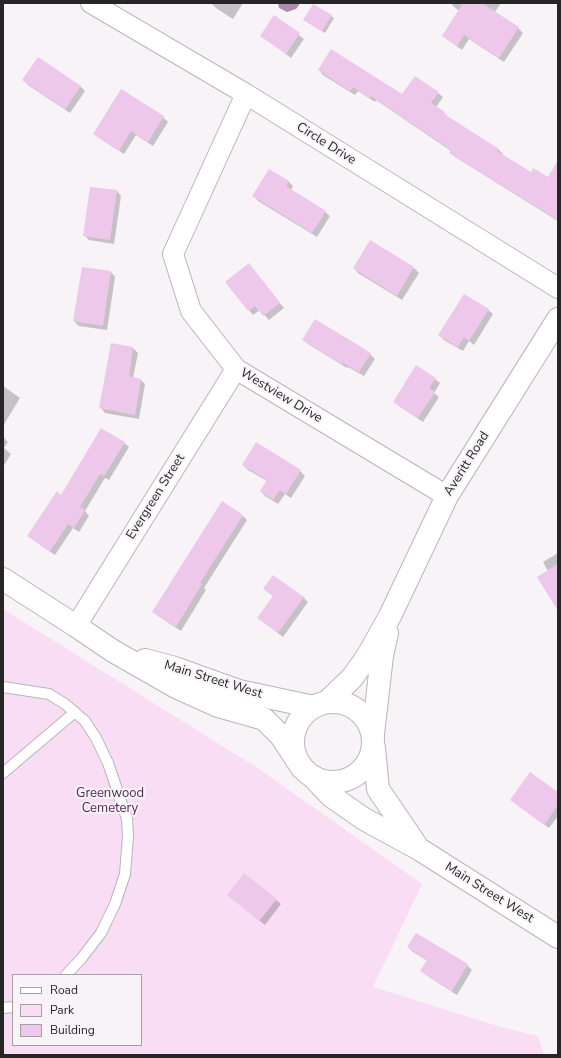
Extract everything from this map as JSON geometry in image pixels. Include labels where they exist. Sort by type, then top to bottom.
[{"type":"main road","name":"Averitt Road","points":[[308,773],[295,756],[293,743],[294,730],[301,718],[321,704],[352,678],[367,657],[390,616],[447,496],[558,319]]},
{"type":"main road","name":"Main Street West","points":[[3,579],[113,651],[176,687],[218,706],[264,719],[281,736],[308,773],[331,796],[364,819],[419,849],[558,937]]},
{"type":"main road","name":"Averitt Road","points":[[373,741],[382,656],[390,616]]},
{"type":"main road","name":"Main Street West","points":[[113,651],[175,668],[239,691],[321,704],[348,704],[360,712],[368,722],[373,741],[378,789],[419,849]]},
{"type":"main road","points":[[308,773],[324,782],[338,783],[351,779],[362,771],[370,761],[373,741]]},
{"type":"street","name":"Circle Drive","points":[[91,3],[246,94],[558,288]]},
{"type":"street","name":"Westview Drive","points":[[246,94],[173,254],[191,311],[236,369],[447,496]]},
{"type":"street","name":"Evergreen Street","points":[[76,626],[236,369]]},
{"type":"lane","points":[[3,686],[49,694],[65,704],[86,721],[108,763],[127,819],[128,836],[126,874],[115,904],[101,933],[81,959],[67,974]]},
{"type":"lane","points":[[3,773],[75,712]]},
{"type":"green space","name":"Greenwood Cemetery","points":[[3,609],[259,769],[422,884],[373,987],[501,1027],[538,1036],[544,1055],[3,1055]]},
{"type":"shaded area","points":[[278,3],[299,3],[299,5],[296,9],[287,12],[279,8]]},
{"type":"building","points":[[463,3],[482,3],[519,27],[499,58],[464,35],[457,46],[442,36]]},
{"type":"building","points":[[313,4],[332,15],[322,31],[303,20]]},
{"type":"building","points":[[274,15],[300,33],[286,54],[260,36]]},
{"type":"building","points":[[331,49],[402,94],[415,76],[439,92],[431,103],[445,112],[444,114],[499,149],[497,151],[531,172],[533,168],[548,177],[558,160],[558,220],[449,153],[451,150],[371,96],[370,98],[353,87],[350,91],[318,70]]},
{"type":"building","points":[[38,57],[81,86],[65,109],[22,80]]},
{"type":"building","points":[[121,89],[164,116],[148,142],[131,131],[119,151],[93,134]]},
{"type":"building","points":[[269,169],[289,181],[286,186],[326,211],[312,233],[252,196]]},
{"type":"building","points":[[90,187],[117,190],[110,240],[83,236]]},
{"type":"building","points":[[370,240],[414,267],[397,296],[353,268]]},
{"type":"building","points":[[249,263],[280,303],[263,316],[255,306],[248,311],[225,282]]},
{"type":"building","points":[[82,267],[111,271],[103,326],[73,321]]},
{"type":"building","points":[[464,294],[489,309],[469,341],[464,337],[458,347],[438,335]]},
{"type":"building","points":[[315,319],[371,353],[359,372],[343,363],[342,364],[302,340]]},
{"type":"building","points":[[111,343],[133,347],[129,376],[141,379],[135,415],[99,408]]},
{"type":"building","points":[[416,365],[436,378],[429,388],[435,392],[418,418],[393,402]]},
{"type":"building","points":[[101,428],[125,442],[104,476],[100,474],[80,507],[85,510],[74,528],[68,524],[50,551],[27,536],[57,491],[61,495]]},
{"type":"building","points":[[256,442],[301,470],[286,494],[280,490],[273,500],[260,491],[267,480],[242,465]]},
{"type":"building","points":[[222,501],[243,515],[200,583],[202,584],[176,627],[152,612]]},
{"type":"building","points":[[558,564],[558,611],[537,577]]},
{"type":"building","points":[[273,575],[304,597],[278,633],[257,618],[273,596],[263,589]]},
{"type":"building","points":[[530,772],[558,792],[558,805],[544,825],[510,800]]},
{"type":"building","points":[[244,873],[277,899],[259,921],[227,895]]},
{"type":"building","points":[[416,933],[468,964],[452,991],[420,971],[427,960],[407,947]]}]
